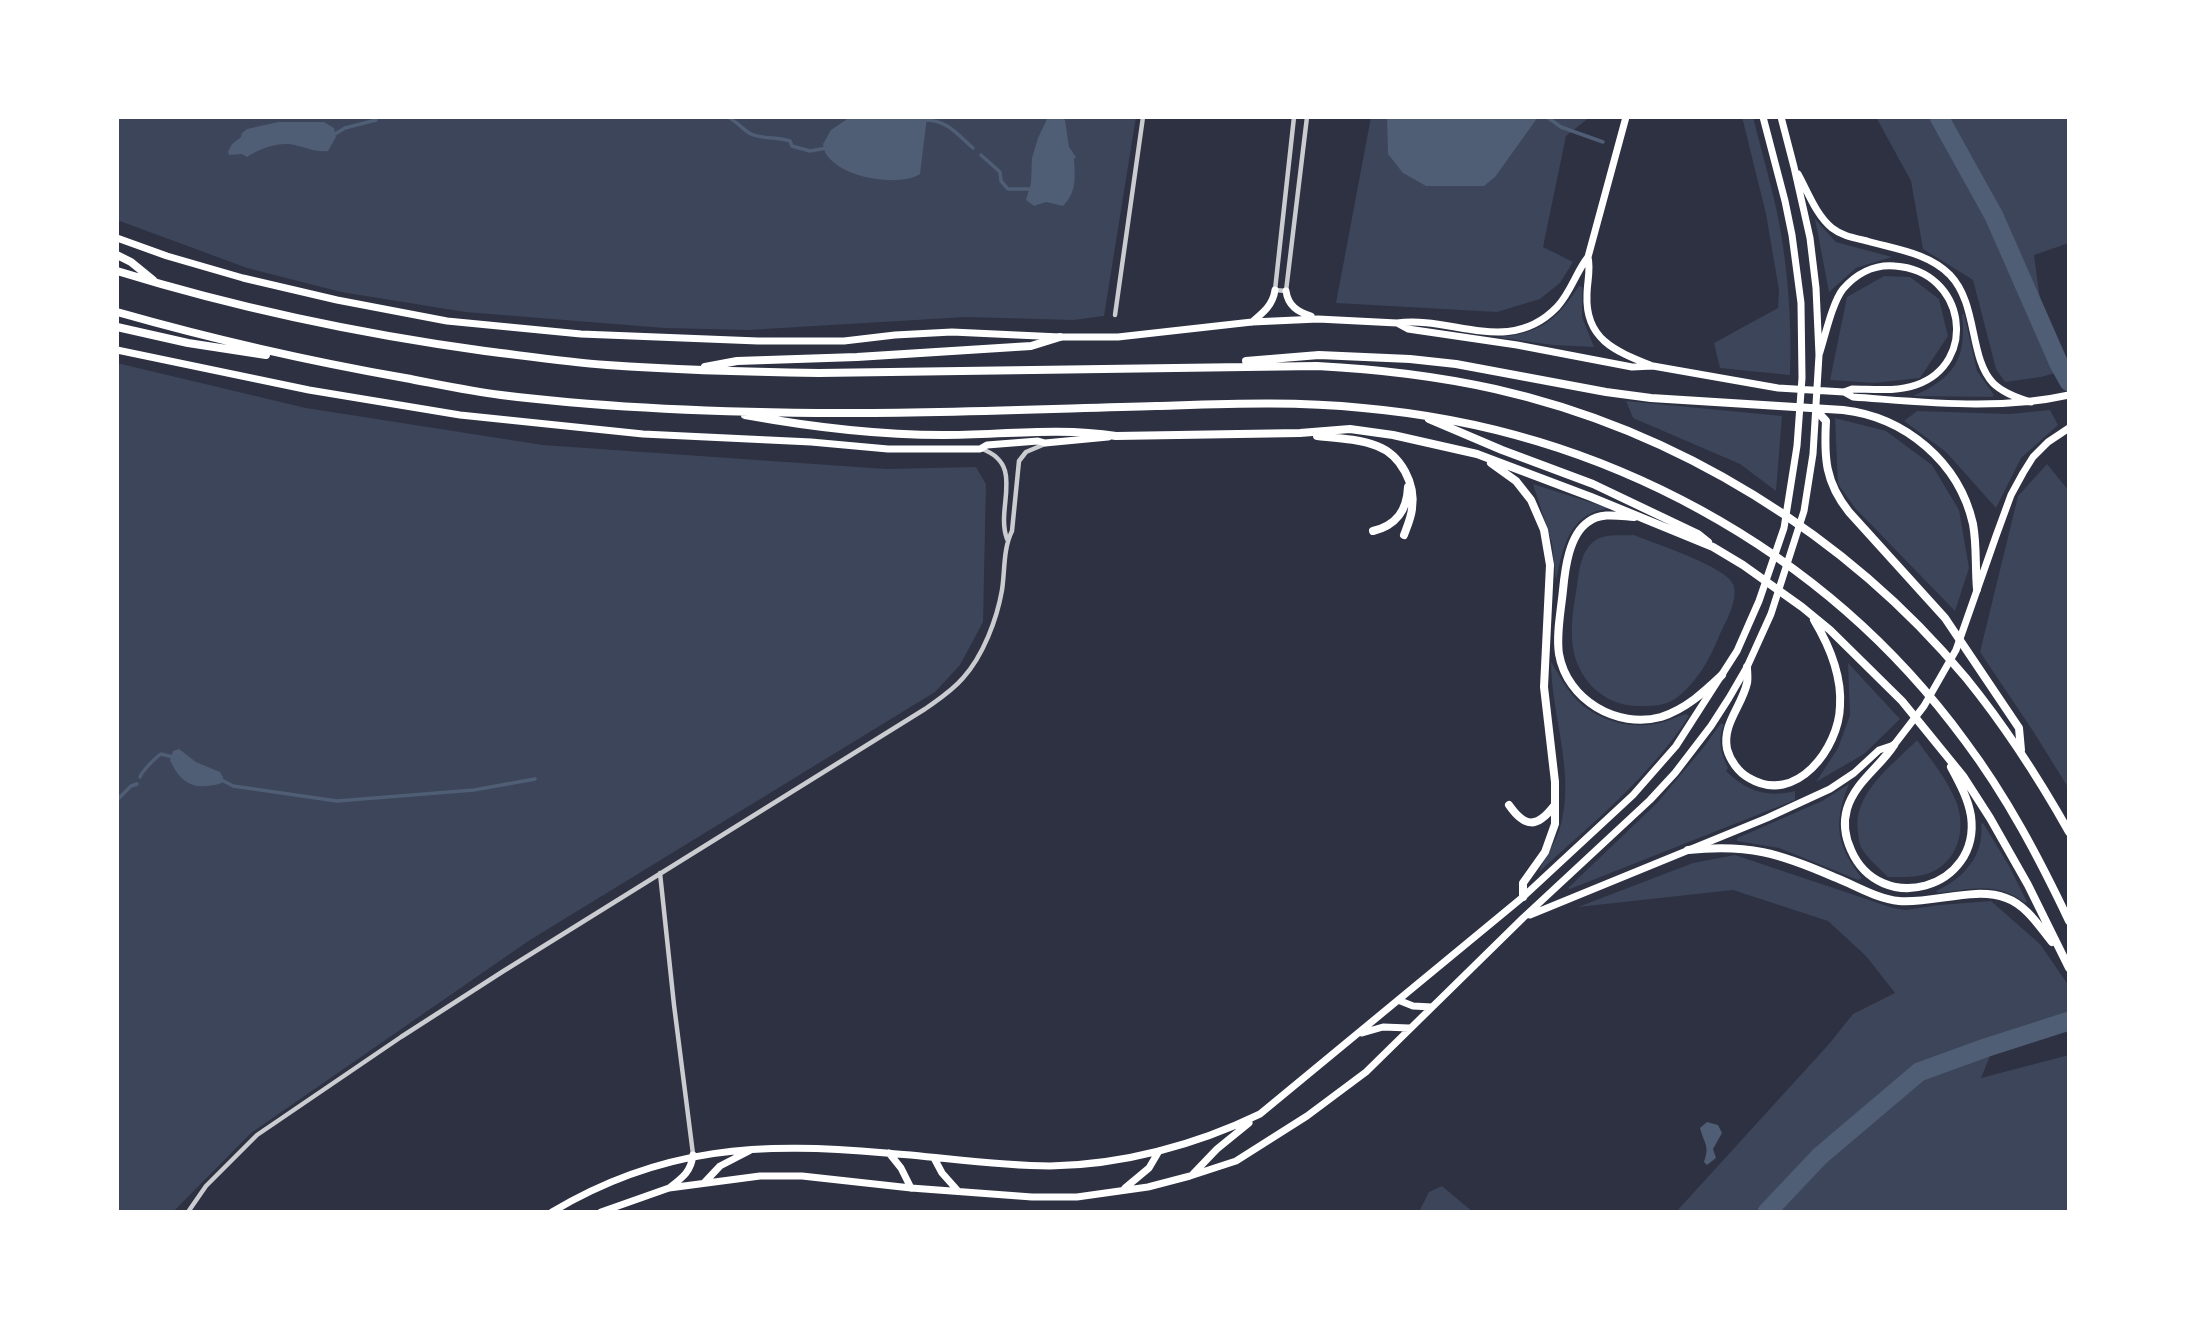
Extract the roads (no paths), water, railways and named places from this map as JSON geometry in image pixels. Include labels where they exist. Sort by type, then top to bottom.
[{"type":"highway","points":[[117,256],[131,262],[156,282]]},
{"type":"highway","points":[[117,271],[326,324],[436,344],[606,365],[819,373],[1272,366],[1349,368],[1439,378],[1551,404],[1664,447],[1751,493],[1854,566],[1933,641],[1965,677],[2021,750],[2069,832]]},
{"type":"highway","points":[[117,312],[216,339],[352,369]]},
{"type":"highway","points":[[117,327],[188,343],[500,395],[630,406],[864,413],[1176,405],[1312,405],[1417,414],[1494,428],[1585,456],[1661,489],[1743,533],[1807,579],[1851,616],[1913,678],[1978,759],[2036,852],[2069,921]]},
{"type":"highway","points":[[693,369],[737,361],[857,357],[1031,346],[1060,337]]},
{"type":"highway","points":[[1171,368],[1319,355],[1399,358],[1456,364],[1651,398],[1776,405],[1870,414],[1897,426],[1931,450],[1950,472],[1964,497],[1972,521],[1976,541],[1977,589]]},
{"type":"highway","points":[[718,410],[801,425],[872,433],[942,435],[1087,431],[1115,436],[1300,433],[1350,429],[1393,435],[1477,454],[1641,517],[1713,547],[1743,565],[1830,630],[1902,701],[1963,776],[1990,818],[2028,885],[2069,968]]},
{"type":"highway","points":[[1816,411],[1826,421],[1825,460],[1835,493],[1945,618],[2019,727],[2021,750]]},
{"type":"highway","points":[[1417,414],[1593,484],[1698,534],[1713,547]]},
{"type":"highway","points":[[1300,433],[1360,441],[1378,446],[1398,460],[1409,480],[1413,499],[1412,512],[1404,535]]},
{"type":"highway","points":[[1477,454],[1510,476],[1527,493],[1547,545],[1551,580],[1544,687],[1555,782],[1555,824],[1550,842],[1540,861],[1522,883],[1523,897]]},
{"type":"highway","points":[[1373,531],[1385,528],[1402,513],[1407,501],[1409,480]]},
{"type":"highway","points":[[1641,517],[1604,515],[1589,521],[1577,533],[1564,578],[1558,639],[1559,655],[1566,674],[1579,694],[1591,705],[1612,715],[1638,719],[1663,716],[1682,707],[1699,697],[1722,675]]},
{"type":"highway","points":[[1747,667],[1747,683],[1728,727],[1728,752],[1738,769],[1751,780],[1775,786],[1789,783],[1812,769],[1821,758],[1833,739],[1839,718],[1838,678],[1826,642],[1810,614]]},
{"type":"highway","points":[[1894,745],[1853,795],[1845,821],[1848,844],[1863,870],[1880,881],[1900,888],[1926,886],[1947,876],[1960,863],[1969,842],[1971,816],[1967,801],[1944,755]]},
{"type":"highway","points":[[1509,805],[1519,818],[1529,823],[1541,821],[1555,806]]},
{"type":"highway","points":[[1689,850],[1723,848],[1762,851],[1782,856],[1894,900],[1919,901],[1986,894],[2006,897],[2028,913],[2062,955]]},
{"type":"main road","points":[[117,238],[243,278],[337,300],[447,321],[582,334],[758,341],[844,341],[952,332],[1118,337],[1252,322],[1318,318],[1397,323],[1409,321],[1499,332],[1532,324],[1551,313],[1572,286],[1588,257],[1626,117]]},
{"type":"main road","points":[[1190,1177],[1217,1149],[1523,897],[1633,795],[1659,767],[1698,715],[1737,651],[1749,626],[1784,528],[1797,446],[1802,378],[1801,303],[1785,201],[1763,117]]},
{"type":"main road","points":[[601,1212],[669,1188],[760,1177],[802,1176],[1032,1197],[1077,1197],[1148,1187],[1190,1177],[1236,1161],[1307,1116],[1366,1072],[1669,780],[1712,726],[1747,667],[1772,614],[1804,511],[1813,454],[1819,355],[1816,288],[1810,238],[1781,117]]},
{"type":"main road","points":[[1794,167],[1823,219],[1832,228],[1852,237],[1913,253],[1949,274],[1967,303],[1988,376],[2002,390],[2031,402]]},
{"type":"main road","points":[[1588,257],[1590,265],[1587,311],[1592,326],[1612,348],[1653,366]]},
{"type":"main road","points":[[1397,323],[1408,329],[1517,345],[1632,367],[1653,366],[1778,388],[1844,392],[1852,389],[1902,388],[1933,377],[1951,352],[1956,335],[1956,316],[1947,294],[1930,276],[1915,269],[1888,265],[1870,269],[1855,278],[1838,297],[1819,355]]},
{"type":"main road","points":[[1252,322],[1270,305],[1275,290]]},
{"type":"main road","points":[[1286,291],[1288,301],[1300,313],[1318,318]]},
{"type":"main road","points":[[117,349],[309,390],[460,415],[643,434],[811,442],[888,449],[980,449],[987,445],[1115,436]]},
{"type":"main road","points":[[1844,392],[1853,397],[1945,403],[2031,402],[2069,395]]},
{"type":"main road","points":[[1523,918],[1767,818],[1830,789],[1854,773],[1880,750],[1894,745],[1924,706],[1946,671],[1965,629],[2011,495],[2023,473],[2033,457],[2048,442],[2067,429]]},
{"type":"main road","points":[[1398,1000],[1413,1006],[1432,1007]]},
{"type":"main road","points":[[1357,1034],[1384,1027],[1409,1028]]},
{"type":"main road","points":[[552,1212],[603,1185],[693,1155],[756,1147],[837,1149],[1051,1166],[1108,1161],[1159,1151],[1233,1127],[1261,1114]]},
{"type":"main road","points":[[704,1182],[720,1166],[756,1147]]},
{"type":"main road","points":[[1122,1191],[1149,1168],[1159,1151]]},
{"type":"main road","points":[[888,1153],[901,1168],[911,1188]]},
{"type":"main road","points":[[669,1188],[687,1174],[693,1155]]},
{"type":"main road","points":[[934,1158],[942,1173],[958,1191]]},
{"type":"street","points":[[1115,315],[1143,117]]},
{"type":"street","points":[[1294,117],[1275,290],[1286,291],[1307,117]]},
{"type":"street","points":[[188,1212],[206,1186],[257,1135],[412,1030],[925,709],[956,686],[981,650],[997,611],[1008,540],[1012,531],[1019,461],[1026,452],[1045,443]]},
{"type":"street","points":[[980,449],[992,453],[1004,464],[1004,530],[1008,540]]},
{"type":"street","points":[[660,873],[693,1155]]},
{"type":"waterway","points":[[727,117],[755,136],[790,141],[792,146],[810,151],[827,148]]},
{"type":"waterway","points":[[1547,117],[1561,127],[1603,142]]},
{"type":"waterway","points":[[1939,117],[1994,216],[2069,382]]},
{"type":"waterway","points":[[335,134],[345,128],[376,120]]},
{"type":"waterway","points":[[925,120],[946,125],[973,148]]},
{"type":"waterway","points":[[981,155],[1000,172],[1001,181],[1008,189],[1030,189]]},
{"type":"waterway","points":[[140,777],[149,764],[161,754],[173,757]]},
{"type":"waterway","points":[[220,779],[233,786],[337,801],[474,790],[535,779]]},
{"type":"waterway","points":[[117,800],[131,786],[137,784]]},
{"type":"waterway","points":[[1767,1212],[1820,1156],[1919,1072],[2069,1021]]}]
